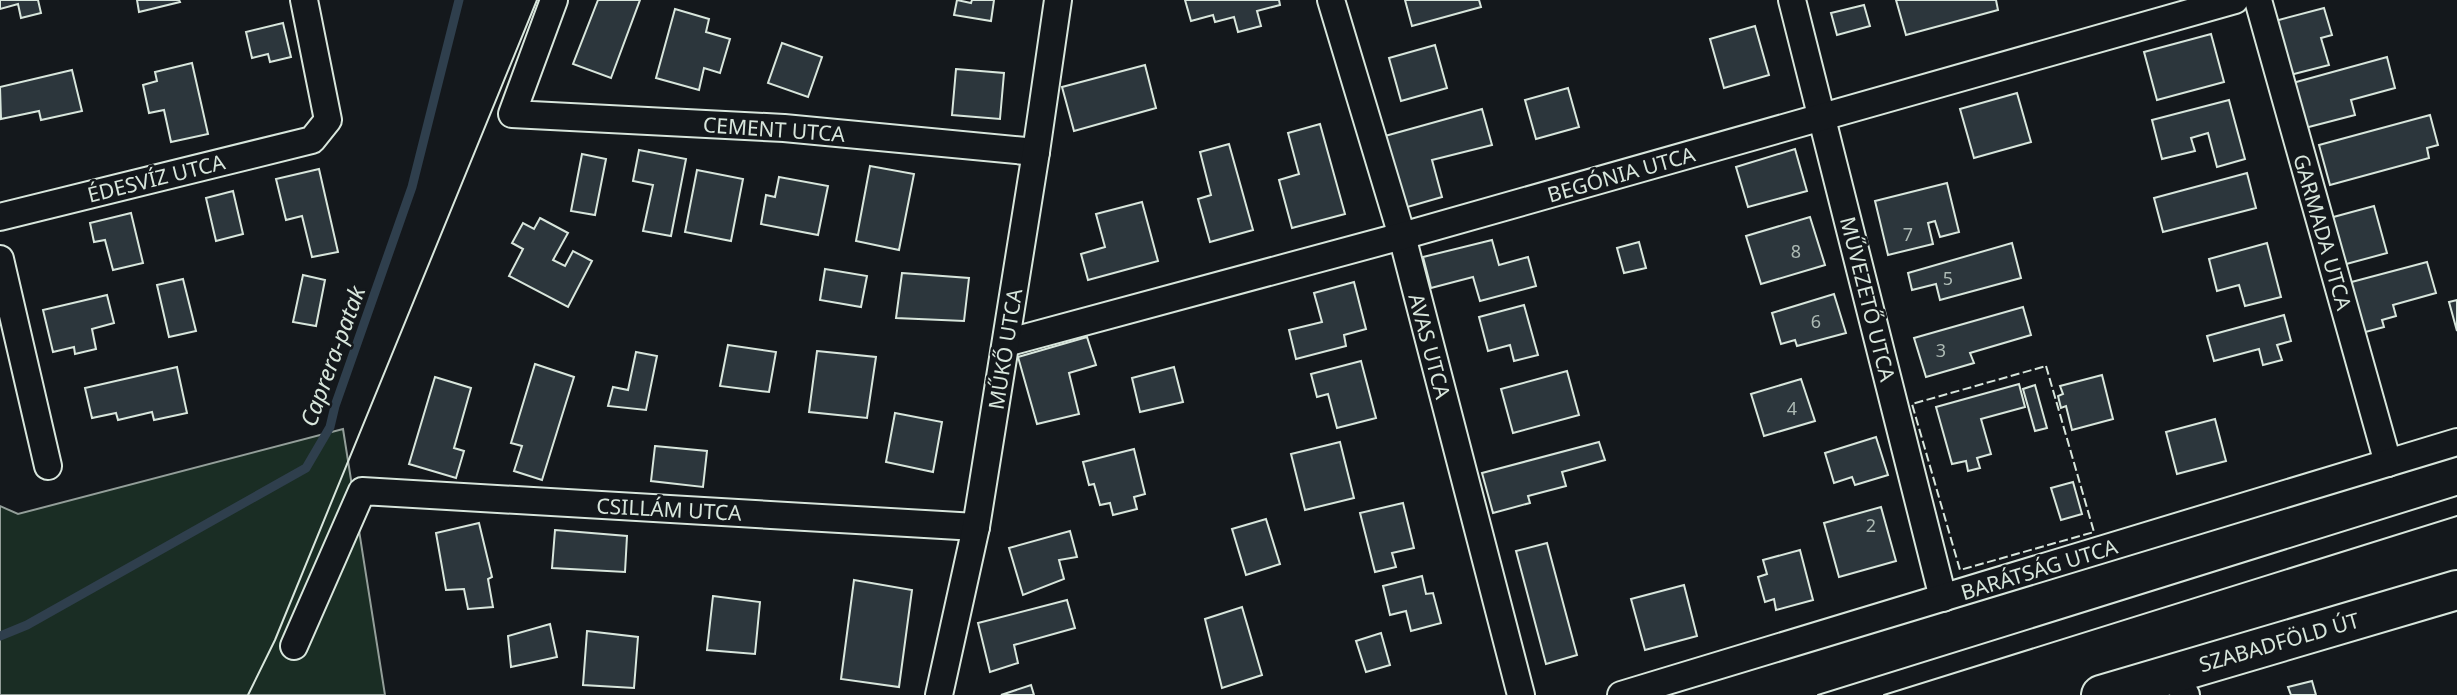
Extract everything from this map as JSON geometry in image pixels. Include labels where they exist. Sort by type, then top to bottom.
[{"type":"main road","name":"SZABADFÖLD ÚT","points":[[2101,695],[2179,684],[2457,590]]},
{"type":"street","name":"ÉDESVÍZ UTCA","points":[[0,217],[312,140],[328,120],[304,0]]},
{"type":"street","name":"CEMENT UTCA","points":[[554,0],[512,114],[784,128],[1036,152]]},
{"type":"street","name":"MŰKŐ UTCA","points":[[939,695],[976,527],[1058,0]]},
{"type":"street","name":"AVAS UTCA","points":[[1331,0],[1402,236],[1521,695]]},
{"type":"street","name":"MŰVEZETŐ UTCA","points":[[1792,0],[1943,598]]},
{"type":"street","name":"BEGÓNIA UTCA","points":[[1006,343],[1402,236],[2235,0]]},
{"type":"street","name":"GARMADA UTCA","points":[[2258,0],[2388,463]]},
{"type":"street","points":[[0,259],[48,466]]},
{"type":"street","name":"BARÁTSÁG UTCA","points":[[1620,695],[2457,442]]},
{"type":"street","name":"CSILLÁM UTCA","points":[[294,646],[362,491],[976,527]]},
{"type":"green space","points":[[343,429],[385,695],[0,695],[0,506],[18,514]]},
{"type":"building","points":[[0,0],[38,0],[41,13],[21,18],[18,4],[0,9]]},
{"type":"building","points":[[137,0],[179,0],[180,2],[139,12]]},
{"type":"building","points":[[598,0],[640,0],[611,78],[573,64]]},
{"type":"building","points":[[957,0],[971,3],[972,0],[994,0],[991,21],[954,15]]},
{"type":"building","points":[[1185,0],[1279,0],[1280,5],[1257,11],[1261,26],[1238,32],[1234,17],[1215,22],[1213,15],[1191,21]]},
{"type":"building","points":[[1405,0],[1479,0],[1481,7],[1412,26]]},
{"type":"building","points":[[1896,0],[1996,0],[1998,10],[1906,35]]},
{"type":"building","points":[[1864,5],[1870,26],[1837,35],[1831,13]]},
{"type":"building","points":[[2324,8],[2332,35],[2321,38],[2329,65],[2290,75],[2275,21]]},
{"type":"building","points":[[675,9],[709,19],[706,32],[730,39],[720,73],[704,68],[699,90],[656,78]]},
{"type":"building","points":[[283,23],[291,57],[270,62],[268,54],[252,58],[246,32]]},
{"type":"building","points":[[1755,26],[1769,75],[1724,88],[1710,39]]},
{"type":"building","points":[[2211,34],[2224,82],[2157,100],[2144,52]]},
{"type":"building","points":[[782,43],[822,57],[808,97],[768,83]]},
{"type":"building","points":[[1435,45],[1447,88],[1401,101],[1389,58]]},
{"type":"building","points":[[2387,57],[2395,88],[2351,100],[2355,115],[2301,129],[2289,84]]},
{"type":"building","points":[[192,63],[208,134],[171,142],[164,110],[149,113],[143,85],[157,81],[155,72]]},
{"type":"building","points":[[1145,65],[1156,108],[1074,131],[1062,87]]},
{"type":"building","points":[[956,69],[1004,73],[1000,119],[952,115]]},
{"type":"building","points":[[72,70],[82,111],[41,120],[39,111],[1,119],[0,87]]},
{"type":"building","points":[[1568,88],[1579,127],[1536,139],[1525,100]]},
{"type":"building","points":[[2017,93],[2031,142],[1974,158],[1960,109]]},
{"type":"building","points":[[2229,100],[2245,159],[2217,167],[2208,133],[2191,138],[2195,151],[2162,159],[2152,120]]},
{"type":"building","points":[[1482,109],[1492,145],[1432,160],[1442,197],[1404,208],[1385,136]]},
{"type":"building","points":[[2430,115],[2438,145],[2427,148],[2429,158],[2330,185],[2319,145]]},
{"type":"building","points":[[1320,124],[1345,214],[1292,228],[1279,180],[1299,174],[1288,133]]},
{"type":"building","points":[[1229,144],[1253,230],[1210,242],[1198,199],[1211,195],[1200,152]]},
{"type":"building","points":[[1795,149],[1807,191],[1748,207],[1736,167]]},
{"type":"building","points":[[639,150],[686,159],[671,236],[643,231],[653,185],[633,181]]},
{"type":"building","points":[[582,154],[606,159],[595,215],[571,211]]},
{"type":"building","points":[[870,166],[914,174],[899,250],[856,241]]},
{"type":"building","points":[[319,169],[338,252],[312,257],[302,216],[286,220],[276,179]]},
{"type":"building","points":[[697,170],[743,179],[731,241],[685,232]]},
{"type":"building","points":[[2247,173],[2256,208],[2163,232],[2154,198]]},
{"type":"building","points":[[779,177],[828,186],[818,235],[761,224],[766,195],[775,197]]},
{"type":"building","points":[[1947,183],[1959,232],[1940,237],[1935,221],[1928,223],[1933,244],[1888,255],[1875,201]]},
{"type":"building","points":[[233,191],[243,234],[216,241],[206,198]]},
{"type":"building","points":[[1142,202],[1158,261],[1088,280],[1081,254],[1105,247],[1096,214]]},
{"type":"building","points":[[2374,206],[2387,253],[2339,266],[2326,219]]},
{"type":"building","points":[[131,213],[143,263],[113,270],[105,240],[94,242],[90,223]]},
{"type":"building","points":[[1810,217],[1825,265],[1761,284],[1746,236]]},
{"type":"building","points":[[540,218],[568,233],[553,260],[565,266],[573,251],[592,261],[568,307],[509,276],[523,249],[512,243],[523,223],[534,229]]},
{"type":"building","points":[[1492,240],[1499,265],[1528,257],[1536,286],[1480,301],[1473,277],[1431,288],[1423,257]]},
{"type":"building","points":[[1639,242],[1646,268],[1624,273],[1617,248]]},
{"type":"building","points":[[2012,243],[2021,278],[1940,300],[1936,284],[1912,290],[1908,273]]},
{"type":"building","points":[[2267,243],[2281,297],[2245,306],[2239,285],[2217,291],[2209,259]]},
{"type":"building","points":[[2427,262],[2436,293],[2393,305],[2396,316],[2382,320],[2384,327],[2358,334],[2344,284]]},
{"type":"building","points":[[825,269],[867,276],[861,307],[820,300]]},
{"type":"building","points":[[902,273],[969,278],[964,321],[896,318]]},
{"type":"building","points":[[303,275],[325,280],[316,326],[293,322]]},
{"type":"building","points":[[183,279],[196,331],[169,337],[157,285]]},
{"type":"building","points":[[1354,282],[1366,329],[1344,335],[1346,346],[1296,359],[1289,330],[1322,322],[1314,293]]},
{"type":"building","points":[[1834,294],[1846,333],[1797,346],[1795,340],[1781,344],[1772,313]]},
{"type":"building","points":[[107,295],[114,323],[92,329],[96,349],[75,354],[74,347],[53,352],[43,310]]},
{"type":"building","points":[[2457,300],[2457,331],[2449,302]]},
{"type":"building","points":[[1524,305],[1538,355],[1514,361],[1510,345],[1488,351],[1479,317]]},
{"type":"building","points":[[2023,307],[2031,335],[1970,353],[1974,363],[1926,377],[1914,338]]},
{"type":"building","points":[[2284,315],[2291,341],[2277,345],[2282,360],[2263,365],[2259,349],[2214,361],[2207,336]]},
{"type":"building","points":[[1087,337],[1096,365],[1069,373],[1079,414],[1037,424],[1018,357]]},
{"type":"building","points":[[728,345],[776,352],[769,392],[720,386]]},
{"type":"building","points":[[817,351],[876,357],[867,418],[809,412]]},
{"type":"building","points":[[636,352],[657,356],[646,410],[608,406],[613,387],[628,390]]},
{"type":"building","points":[[1361,361],[1376,418],[1337,428],[1328,394],[1317,397],[1311,374]]},
{"type":"building","points":[[535,364],[574,377],[542,480],[514,471],[522,446],[511,443]]},
{"type":"building","points":[[177,367],[187,413],[154,420],[152,412],[118,420],[116,413],[92,418],[85,388]]},
{"type":"building","points":[[1174,367],[1183,402],[1140,412],[1132,378]]},
{"type":"building","points":[[1567,371],[1579,415],[1513,433],[1501,389]]},
{"type":"building","points":[[2102,375],[2113,419],[2072,430],[2066,406],[2061,408],[2058,396],[2063,394],[2060,386]]},
{"type":"building","points":[[435,377],[471,388],[454,448],[464,451],[456,478],[409,464]]},
{"type":"building","points":[[1801,379],[1815,421],[1764,436],[1751,394]]},
{"type":"building","points":[[2019,384],[2025,407],[1981,419],[1991,454],[1977,458],[1980,468],[1968,471],[1966,461],[1952,464],[1936,407]]},
{"type":"building","points":[[2035,385],[2047,428],[2035,431],[2023,389]]},
{"type":"building","points":[[895,413],[942,422],[933,472],[886,462]]},
{"type":"building","points":[[2215,419],[2226,461],[2177,474],[2166,432]]},
{"type":"building","points":[[1876,437],[1888,475],[1855,485],[1852,477],[1834,483],[1825,453]]},
{"type":"building","points":[[1340,442],[1354,498],[1305,510],[1291,454]]},
{"type":"building","points":[[1599,442],[1605,460],[1562,472],[1566,486],[1528,496],[1530,503],[1493,513],[1482,473]]},
{"type":"building","points":[[655,446],[707,451],[703,487],[651,481]]},
{"type":"building","points":[[1134,449],[1145,494],[1134,497],[1137,509],[1113,515],[1110,503],[1100,505],[1094,484],[1089,485],[1083,462]]},
{"type":"building","points":[[2073,482],[2082,514],[2061,520],[2051,488]]},
{"type":"building","points":[[1403,503],[1414,548],[1392,553],[1396,567],[1375,572],[1360,513]]},
{"type":"building","points":[[1881,507],[1896,561],[1839,577],[1824,523]]},
{"type":"building","points":[[1266,519],[1280,564],[1246,575],[1232,529]]},
{"type":"building","points":[[479,523],[492,577],[488,579],[493,607],[468,609],[464,589],[446,590],[436,533]]},
{"type":"building","points":[[555,530],[627,536],[625,572],[552,568]]},
{"type":"building","points":[[1070,531],[1077,557],[1059,560],[1064,579],[1023,595],[1009,548]]},
{"type":"building","points":[[1547,543],[1577,655],[1546,664],[1516,551]]},
{"type":"building","points":[[1800,550],[1813,600],[1776,610],[1774,599],[1765,602],[1758,577],[1767,574],[1763,560]]},
{"type":"building","points":[[1422,576],[1426,594],[1433,593],[1441,623],[1411,631],[1406,611],[1390,615],[1383,586]]},
{"type":"building","points":[[854,580],[912,590],[899,687],[841,679]]},
{"type":"building","points":[[1684,585],[1697,636],[1645,650],[1631,599]]},
{"type":"building","points":[[713,596],[760,602],[755,654],[707,650]]},
{"type":"building","points":[[1067,600],[1075,628],[1014,645],[1018,663],[990,672],[978,623]]},
{"type":"building","points":[[1242,607],[1262,675],[1222,688],[1205,619]]},
{"type":"building","points":[[550,624],[557,657],[511,667],[508,636]]},
{"type":"building","points":[[587,631],[638,637],[634,688],[583,685]]},
{"type":"building","points":[[1381,633],[1390,665],[1366,672],[1356,641]]},
{"type":"building","points":[[2312,681],[2316,695],[2291,695],[2288,687]]},
{"type":"building","points":[[1031,685],[1034,695],[1001,695]]},
{"type":"waterway","name":"Caprera-patak","points":[[0,636],[27,625],[306,468],[330,427],[412,187],[459,0]]},
{"type":"tram line","points":[[248,695],[275,640],[537,0]]},
{"type":"tram line","points":[[1818,695],[2457,496]]},
{"type":"tram line","points":[[1884,695],[2457,516]]},
{"type":"fence","points":[[2046,366],[2094,532],[1960,570],[1912,404],[2046,366]]}]
